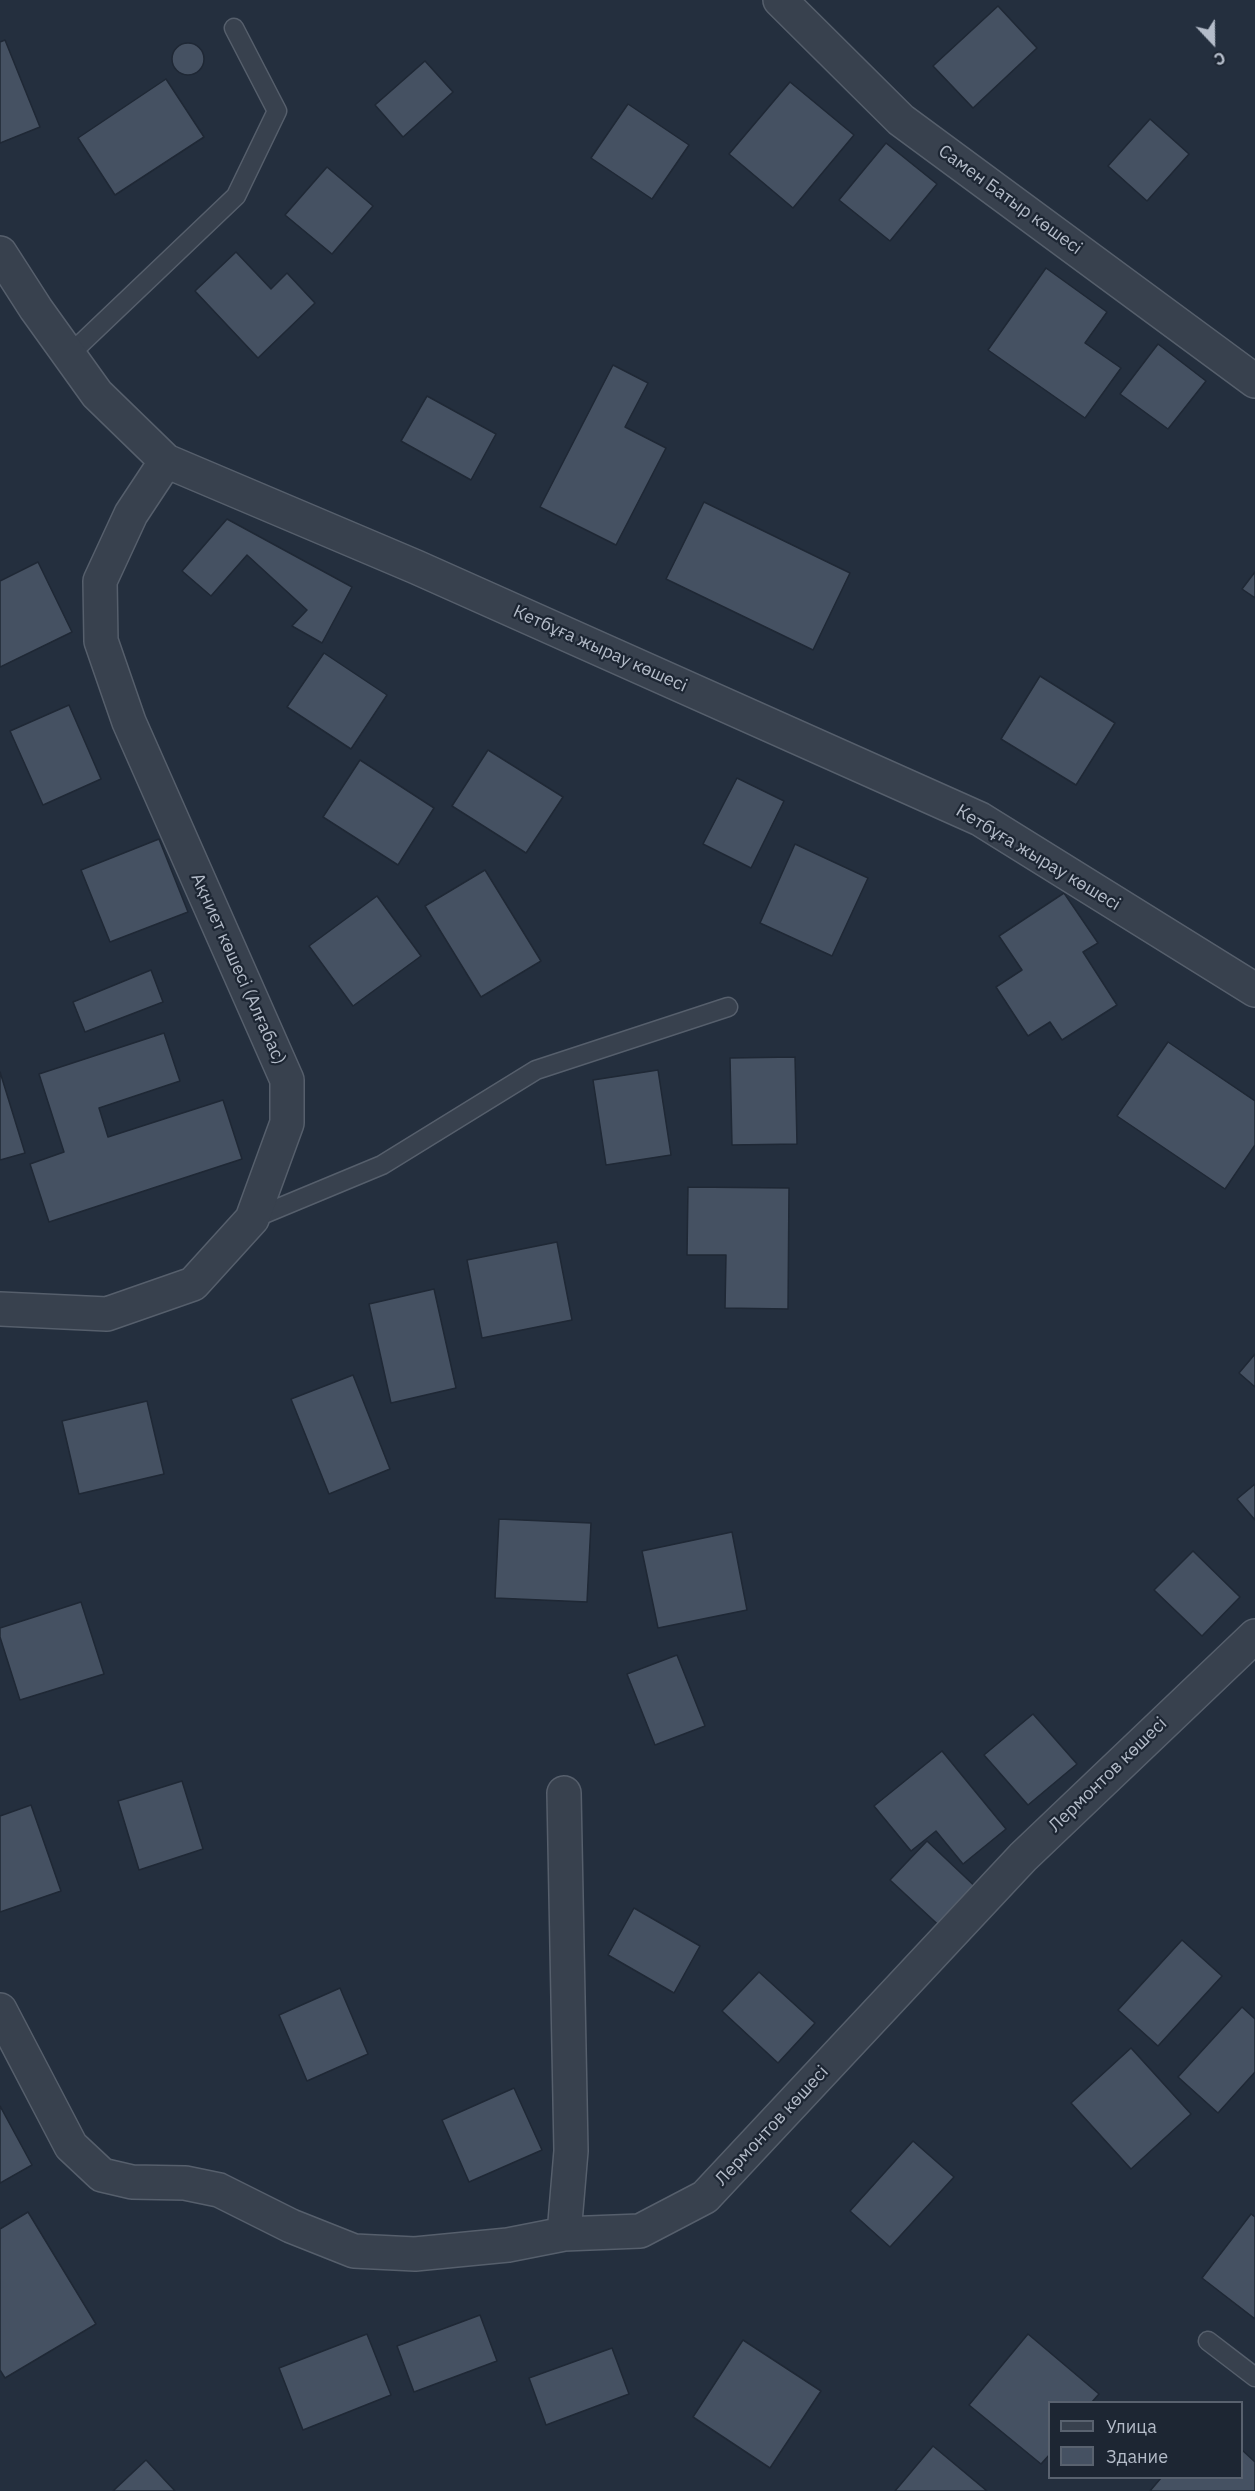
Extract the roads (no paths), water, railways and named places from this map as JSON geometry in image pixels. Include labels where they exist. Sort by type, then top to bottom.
[{"type":"street","name":"Самен Батыр көшесі","points":[[780,0],[901,120],[1255,381]]},
{"type":"street","name":"Кетбұға жырау көшесі","points":[[0,254],[97,394],[166,461],[416,567],[980,819],[1255,990]]},
{"type":"street","name":"Ақниет көшесі (Алғабас)","points":[[0,1309],[107,1314],[193,1284],[252,1219],[287,1123],[287,1080],[129,722],[101,641],[100,581],[131,514],[166,461]]},
{"type":"street","name":"Лермонтов көшесі","points":[[0,2010],[71,2146],[102,2175],[132,2182],[185,2183],[219,2190],[291,2226],[354,2251],[415,2254],[508,2245],[564,2234],[640,2231],[705,2197],[1023,1857],[1255,1635]]},
{"type":"street","points":[[564,1793],[571,2151],[564,2234]]},
{"type":"lane","points":[[69,355],[236,196],[277,111],[234,28]]},
{"type":"lane","points":[[252,1219],[382,1165],[536,1070],[728,1007]]},
{"type":"lane","points":[[1208,2342],[1255,2377]]}]
